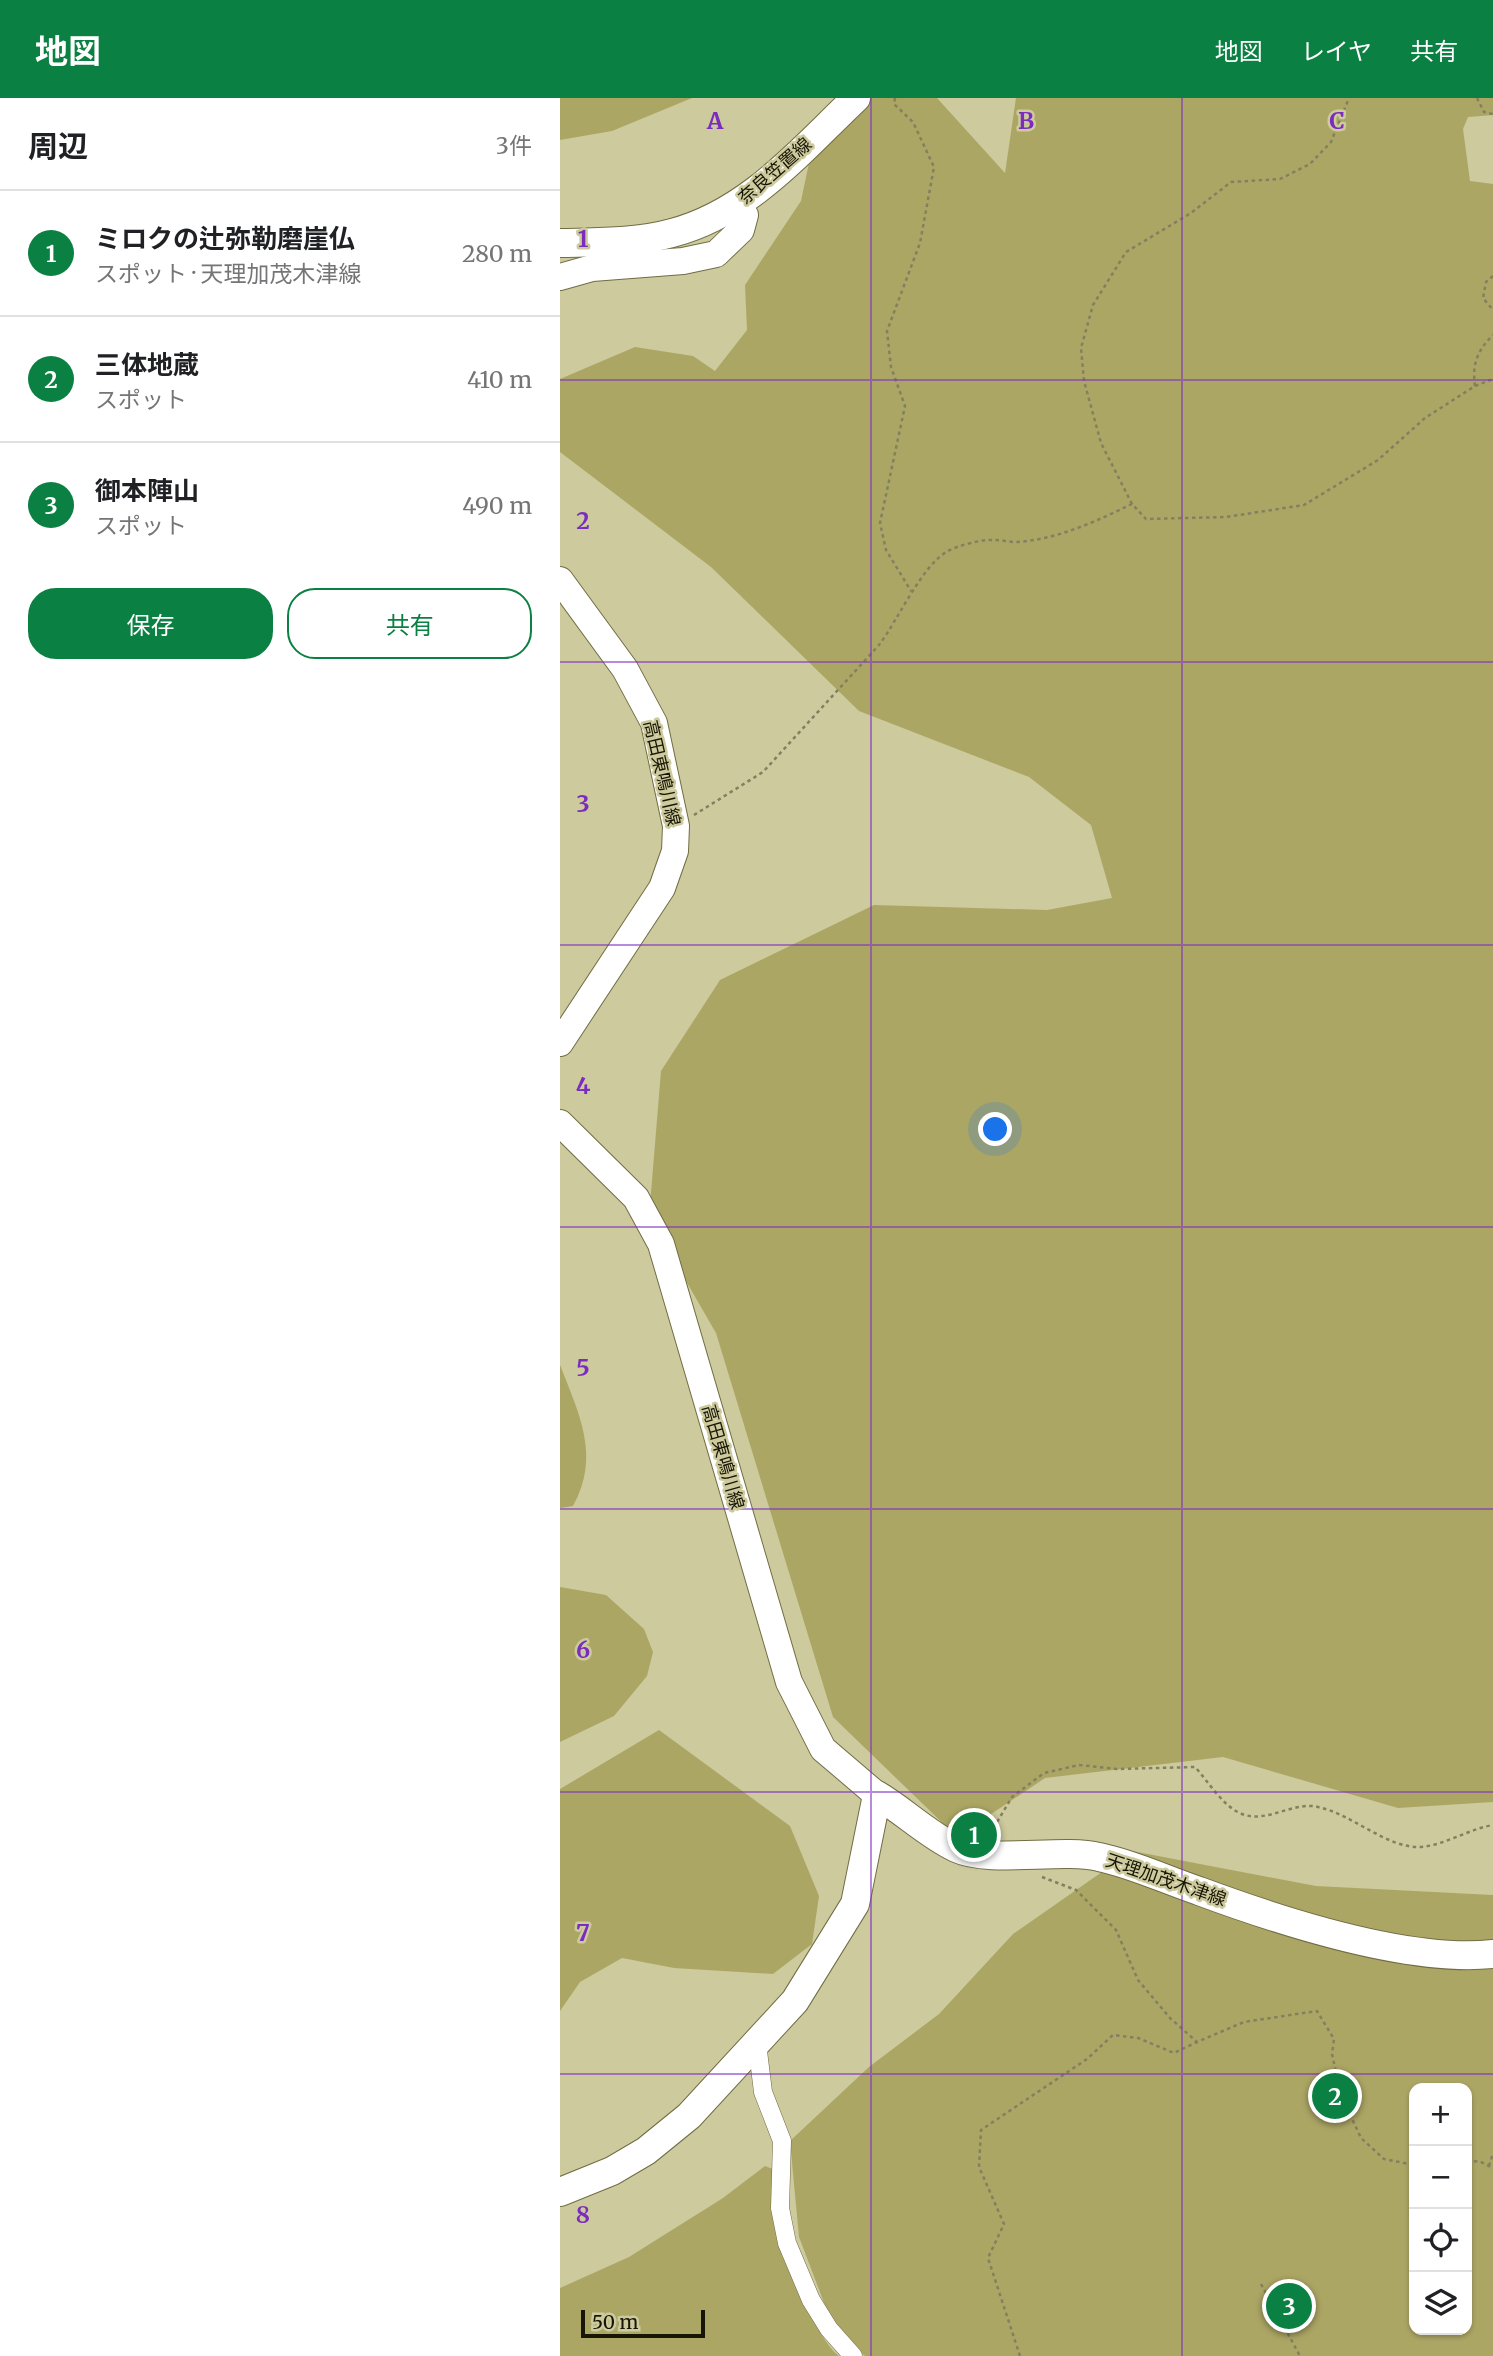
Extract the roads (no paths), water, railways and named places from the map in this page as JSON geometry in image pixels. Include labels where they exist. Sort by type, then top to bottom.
[{"type":"main road","name":"奈良笠置線","points":[[560,243],[635,240],[704,223],[738,205],[767,183],[856,98]]},
{"type":"main road","points":[[560,277],[592,268],[683,261],[716,254],[741,230],[745,215],[738,205]]},
{"type":"main road","name":"高田東鳴川線","points":[[560,580],[625,670],[654,723],[676,826],[675,851],[662,888],[560,1043]]},
{"type":"main road","name":"高田東鳴川線","points":[[560,1123],[636,1198],[661,1244],[789,1682],[824,1749],[877,1795]]},
{"type":"main road","points":[[560,2192],[612,2171],[646,2151],[689,2116],[794,2001],[855,1904],[877,1795]]},
{"type":"main road","name":"天理加茂木津線","points":[[877,1795],[958,1849],[1097,1856],[1245,1908],[1369,1941],[1413,1951],[1472,1956],[1493,1954]]},
{"type":"street","points":[[757,2043],[763,2092],[782,2141],[780,2208],[787,2243],[811,2301],[829,2329],[853,2356]]},
{"type":"place","name":"ミロクの辻弥勒磨崖仏","points":[[974,1835]]},
{"type":"place","name":"三体地蔵","points":[[1335,2096]]},
{"type":"place","name":"御本陣山","points":[[1289,2306]]}]
